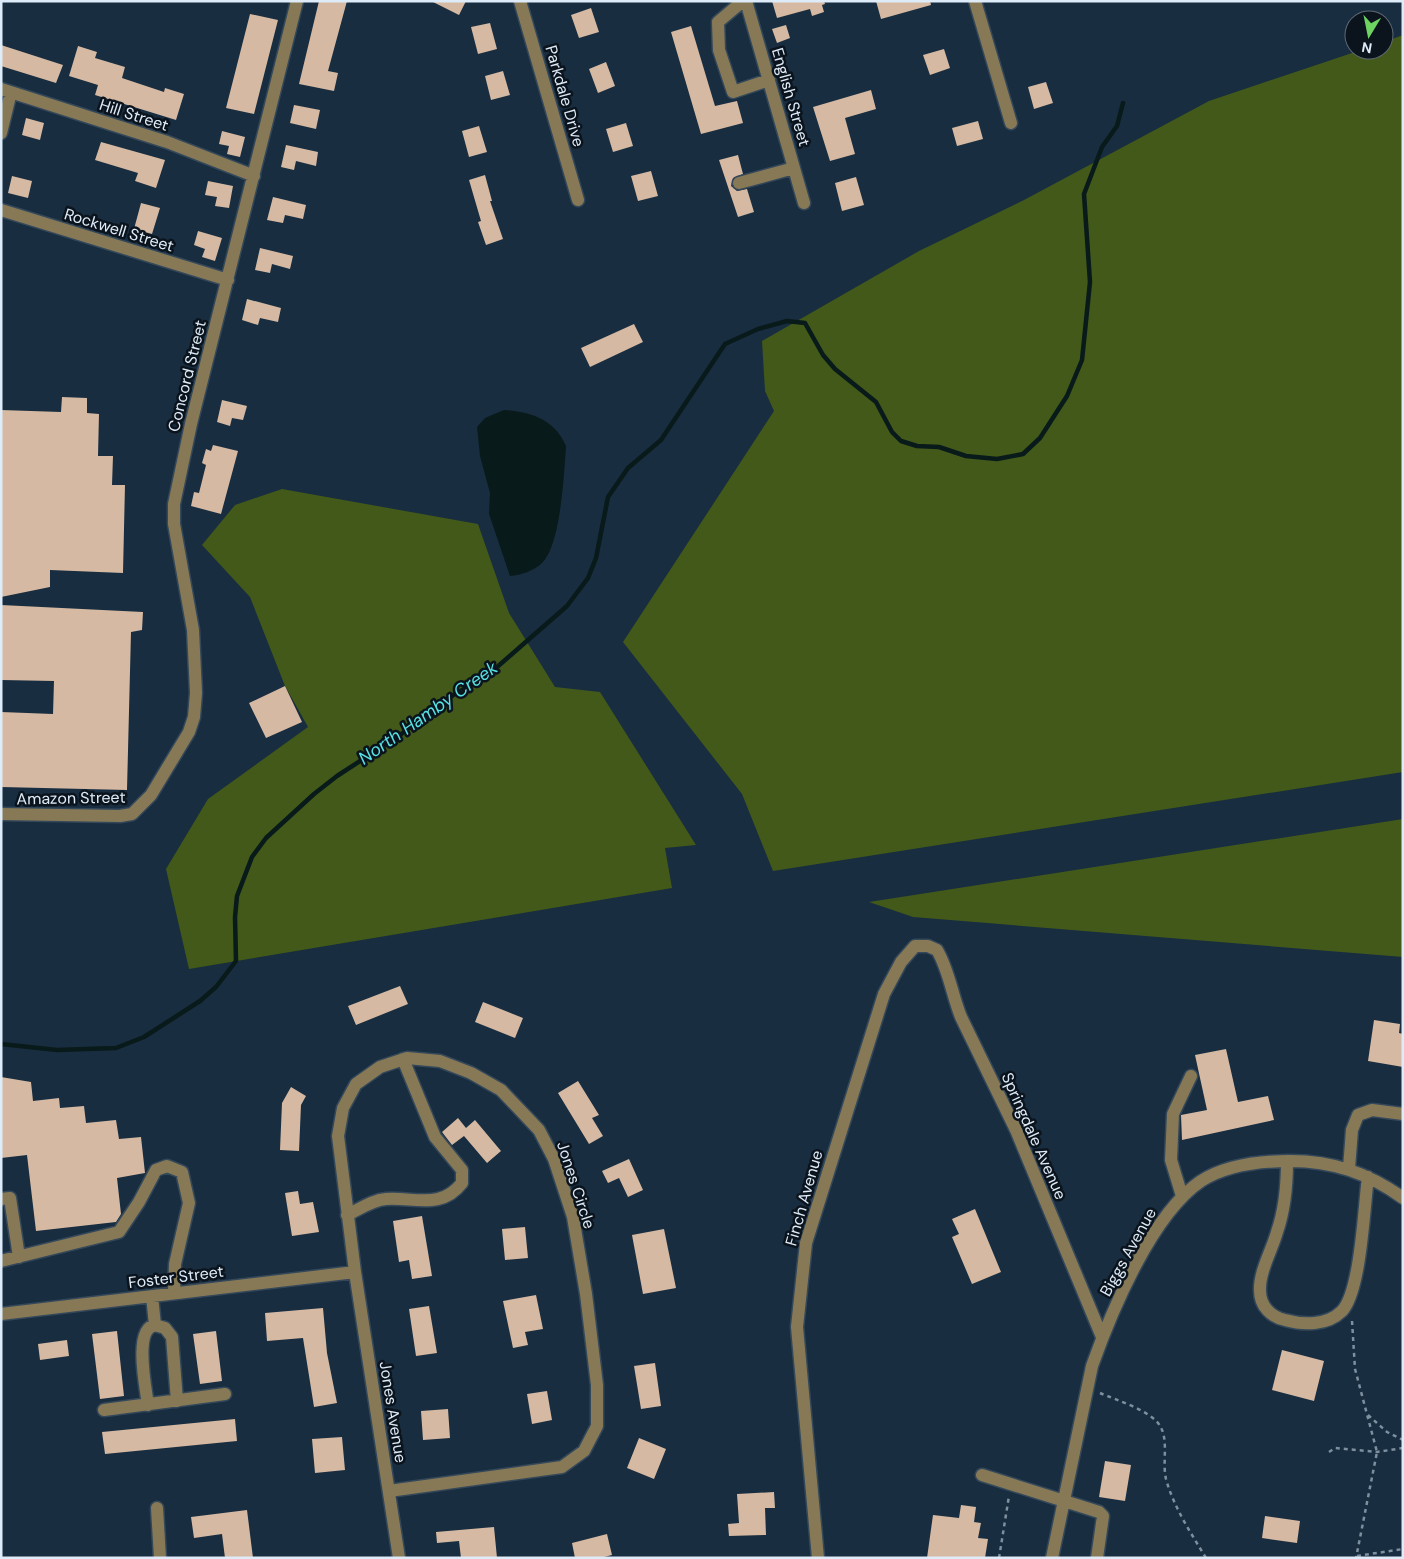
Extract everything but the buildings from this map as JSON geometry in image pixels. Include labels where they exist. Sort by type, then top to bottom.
[{"type":"street","name":"Concord Street","points":[[173,759],[189,732],[196,706],[193,630],[174,524],[174,504],[191,424],[297,1]]},
{"type":"street","name":"Parkdale Drive","points":[[520,1],[578,200]]},
{"type":"street","name":"English Street","points":[[745,1],[804,203]]},
{"type":"street","points":[[745,1],[718,22],[719,50],[733,92],[769,80]]},
{"type":"street","points":[[975,1],[1010,123]]},
{"type":"street","name":"Hill Street","points":[[6,90],[167,142],[254,176]]},
{"type":"street","points":[[1,134],[6,90]]},
{"type":"street","points":[[739,183],[794,168]]},
{"type":"street","name":"Rockwell Street","points":[[1,210],[228,280]]},
{"type":"street","name":"Amazon Street","points":[[1,814],[120,816],[132,814],[151,795],[173,759]]},
{"type":"street","name":"Finch Avenue","points":[[818,1558],[797,1326],[806,1243],[884,994],[901,962],[916,946],[928,946],[938,950]]},
{"type":"street","name":"Springdale Avenue","points":[[938,950],[943,960],[957,1008],[1016,1130],[1102,1337]]},
{"type":"street","points":[[347,1215],[372,1202],[387,1198],[423,1202],[438,1200],[454,1192],[462,1183],[462,1170],[435,1137],[403,1060]]},
{"type":"street","name":"Jones Circle","points":[[354,1272],[338,1136],[343,1108],[356,1084],[380,1067],[403,1060],[440,1060],[471,1073],[501,1090],[539,1130],[554,1159],[572,1217],[586,1294],[597,1385],[597,1426],[584,1452],[562,1467],[388,1491]]},
{"type":"street","points":[[1182,1196],[1171,1160],[1173,1114],[1191,1076]]},
{"type":"street","points":[[1349,1168],[1352,1130],[1358,1115],[1372,1110],[1403,1114]]},
{"type":"street","points":[[1287,1161],[1287,1182],[1282,1215],[1262,1276],[1260,1291],[1263,1304],[1271,1315],[1305,1325],[1326,1321],[1342,1311],[1350,1297],[1357,1272],[1368,1177]]},
{"type":"street","name":"Biggs Avenue","points":[[1052,1558],[1087,1388],[1102,1337],[1162,1220],[1182,1196],[1203,1180],[1239,1166],[1287,1161],[1315,1161],[1349,1168],[1403,1198]]},
{"type":"street","points":[[1,1262],[119,1232],[139,1202],[156,1170],[167,1166],[182,1172],[189,1203],[175,1264],[174,1293]]},
{"type":"street","points":[[1,1199],[10,1198],[20,1257]]},
{"type":"street","name":"Jones Avenue","points":[[354,1272],[399,1558]]},
{"type":"street","name":"Foster Street","points":[[1,1314],[354,1272]]},
{"type":"street","points":[[152,1296],[155,1325]]},
{"type":"street","points":[[148,1405],[142,1351],[143,1339],[147,1330],[155,1325],[165,1328],[172,1337],[178,1401]]},
{"type":"street","points":[[104,1410],[225,1394]]},
{"type":"street","points":[[982,1475],[1063,1502],[1090,1507],[1103,1516],[1097,1558]]},
{"type":"street","points":[[157,1508],[160,1558]]},
{"type":"path","points":[[1350,1297],[1355,1369],[1377,1452],[1357,1557],[1403,1549]]},
{"type":"path","points":[[1087,1388],[1150,1416],[1160,1426],[1164,1438],[1163,1462],[1166,1480],[1176,1505],[1206,1558]]},
{"type":"path","points":[[1366,1414],[1387,1432],[1403,1440]]},
{"type":"path","points":[[1329,1452],[1335,1448],[1377,1452],[1403,1448]]},
{"type":"path","points":[[999,1558],[1010,1485]]},
{"type":"green space","points":[[1403,35],[1403,772],[773,871],[742,794],[623,642],[774,411],[765,391],[762,341],[919,251],[1024,200],[1209,101],[1344,56],[1344,60],[1394,60],[1394,38]]},
{"type":"green space","points":[[282,489],[478,524],[509,613],[555,687],[600,692],[696,845],[665,848],[672,888],[189,969],[166,869],[208,799],[308,727],[285,686],[250,597],[202,545],[235,505]]},
{"type":"green space","points":[[1403,819],[1403,957],[913,917],[869,902]]},
{"type":"shaded area","points":[[504,410],[532,415],[548,423],[555,429],[566,446],[560,508],[553,541],[548,554],[542,563],[535,568],[523,574],[510,576],[489,514],[490,493],[480,456],[477,427],[485,418]]},
{"type":"waterway","name":"North Hamby Creek","points":[[1,1044],[57,1050],[116,1048],[144,1037],[200,1001],[216,987],[236,961],[235,917],[237,896],[252,857],[266,838],[314,794],[337,776],[400,735],[456,693],[481,681],[567,606],[588,578],[596,558],[608,497],[628,468],[661,440],[725,344],[758,329],[787,321],[805,323],[823,355],[835,369],[876,402],[892,432],[901,441],[917,446],[939,447],[966,456],[997,459],[1023,454],[1040,438],[1067,396],[1082,360],[1090,282],[1084,194],[1102,147],[1117,126],[1123,103]]}]
